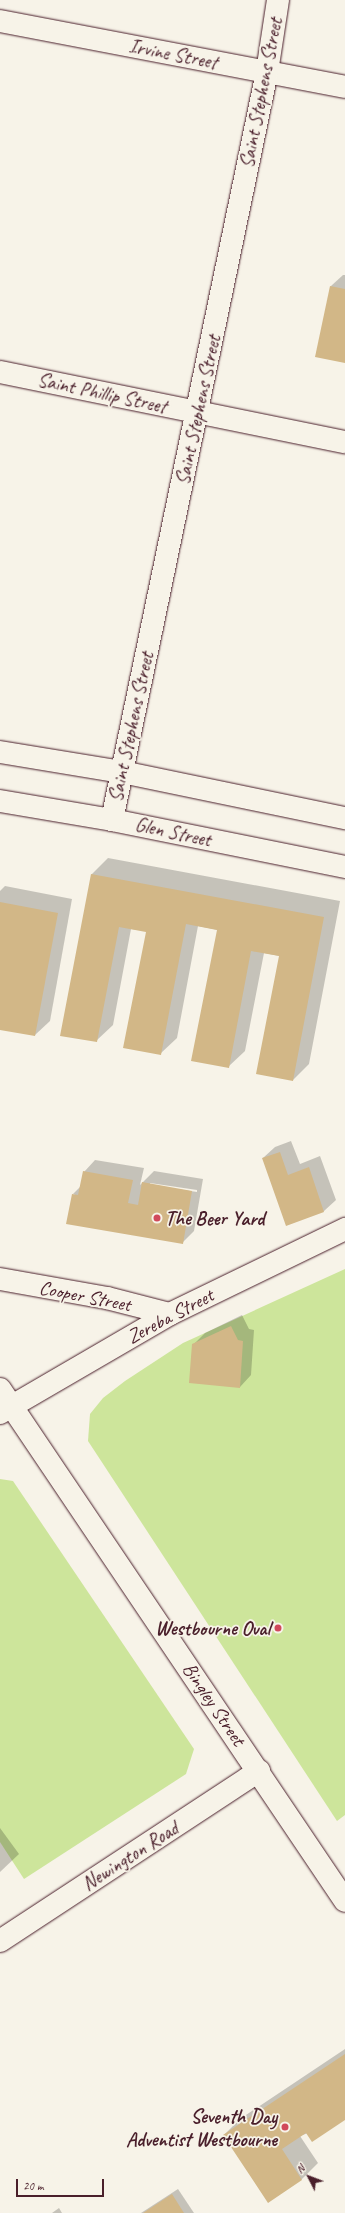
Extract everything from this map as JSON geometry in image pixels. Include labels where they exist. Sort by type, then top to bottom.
[{"type":"street","name":"Saint Stephens Street","points":[[112,820],[198,413],[267,72],[278,0]]},
{"type":"street","name":"Irvine Street","points":[[0,21],[345,87]]},
{"type":"street","name":"Saint Phillip Street","points":[[0,372],[345,442]]},
{"type":"street","points":[[0,752],[122,772],[345,818]]},
{"type":"street","name":"Glen Street","points":[[0,801],[112,820],[345,867]]},
{"type":"street","name":"Zereba Street","points":[[4,1403],[170,1314],[345,1228]]},
{"type":"street","name":"Cooper Street","points":[[0,1279],[107,1298],[170,1314]]},
{"type":"street","name":"Bingley Street","points":[[4,1403],[259,1771],[345,1901]]},
{"type":"street","name":"Newington Road","points":[[0,1941],[259,1771]]},
{"type":"green space","name":"Westbourne Oval","points":[[345,1269],[345,1815],[337,1821],[88,1441],[90,1414],[103,1398],[125,1381],[183,1343]]},
{"type":"green space","points":[[0,1479],[13,1481],[194,1749],[186,1774],[24,1879],[0,1842]]},
{"type":"building","points":[[330,286],[345,289],[345,363],[315,357]]},
{"type":"building","points":[[91,874],[324,917],[293,1081],[256,1074],[279,956],[251,951],[229,1068],[191,1061],[217,930],[186,924],[161,1055],[123,1048],[146,932],[119,927],[97,1042],[60,1036]]},
{"type":"building","points":[[0,902],[58,913],[35,1036],[0,1030]]},
{"type":"building","points":[[280,1152],[288,1175],[309,1167],[324,1212],[286,1226],[262,1158]]},
{"type":"building","points":[[83,1171],[133,1180],[128,1203],[138,1205],[142,1182],[192,1191],[183,1244],[66,1224],[72,1194],[78,1195]]},
{"type":"building","points":[[231,1326],[238,1340],[243,1341],[240,1388],[189,1383],[192,1344]]},
{"type":"building","name":"Seventh Day Adventist Westbourne","points":[[345,2054],[345,2120],[312,2142],[306,2133],[282,2149],[302,2180],[268,2203],[223,2135]]},
{"type":"building","points":[[172,2194],[184,2213],[143,2213]]},
{"type":"place","name":"The Beer Yard","points":[[157,1218]]},
{"type":"place","name":"Westbourne Oval","points":[[278,1628]]},
{"type":"place","name":"Seventh Day Adventist Westbourne","points":[[285,2127]]}]
